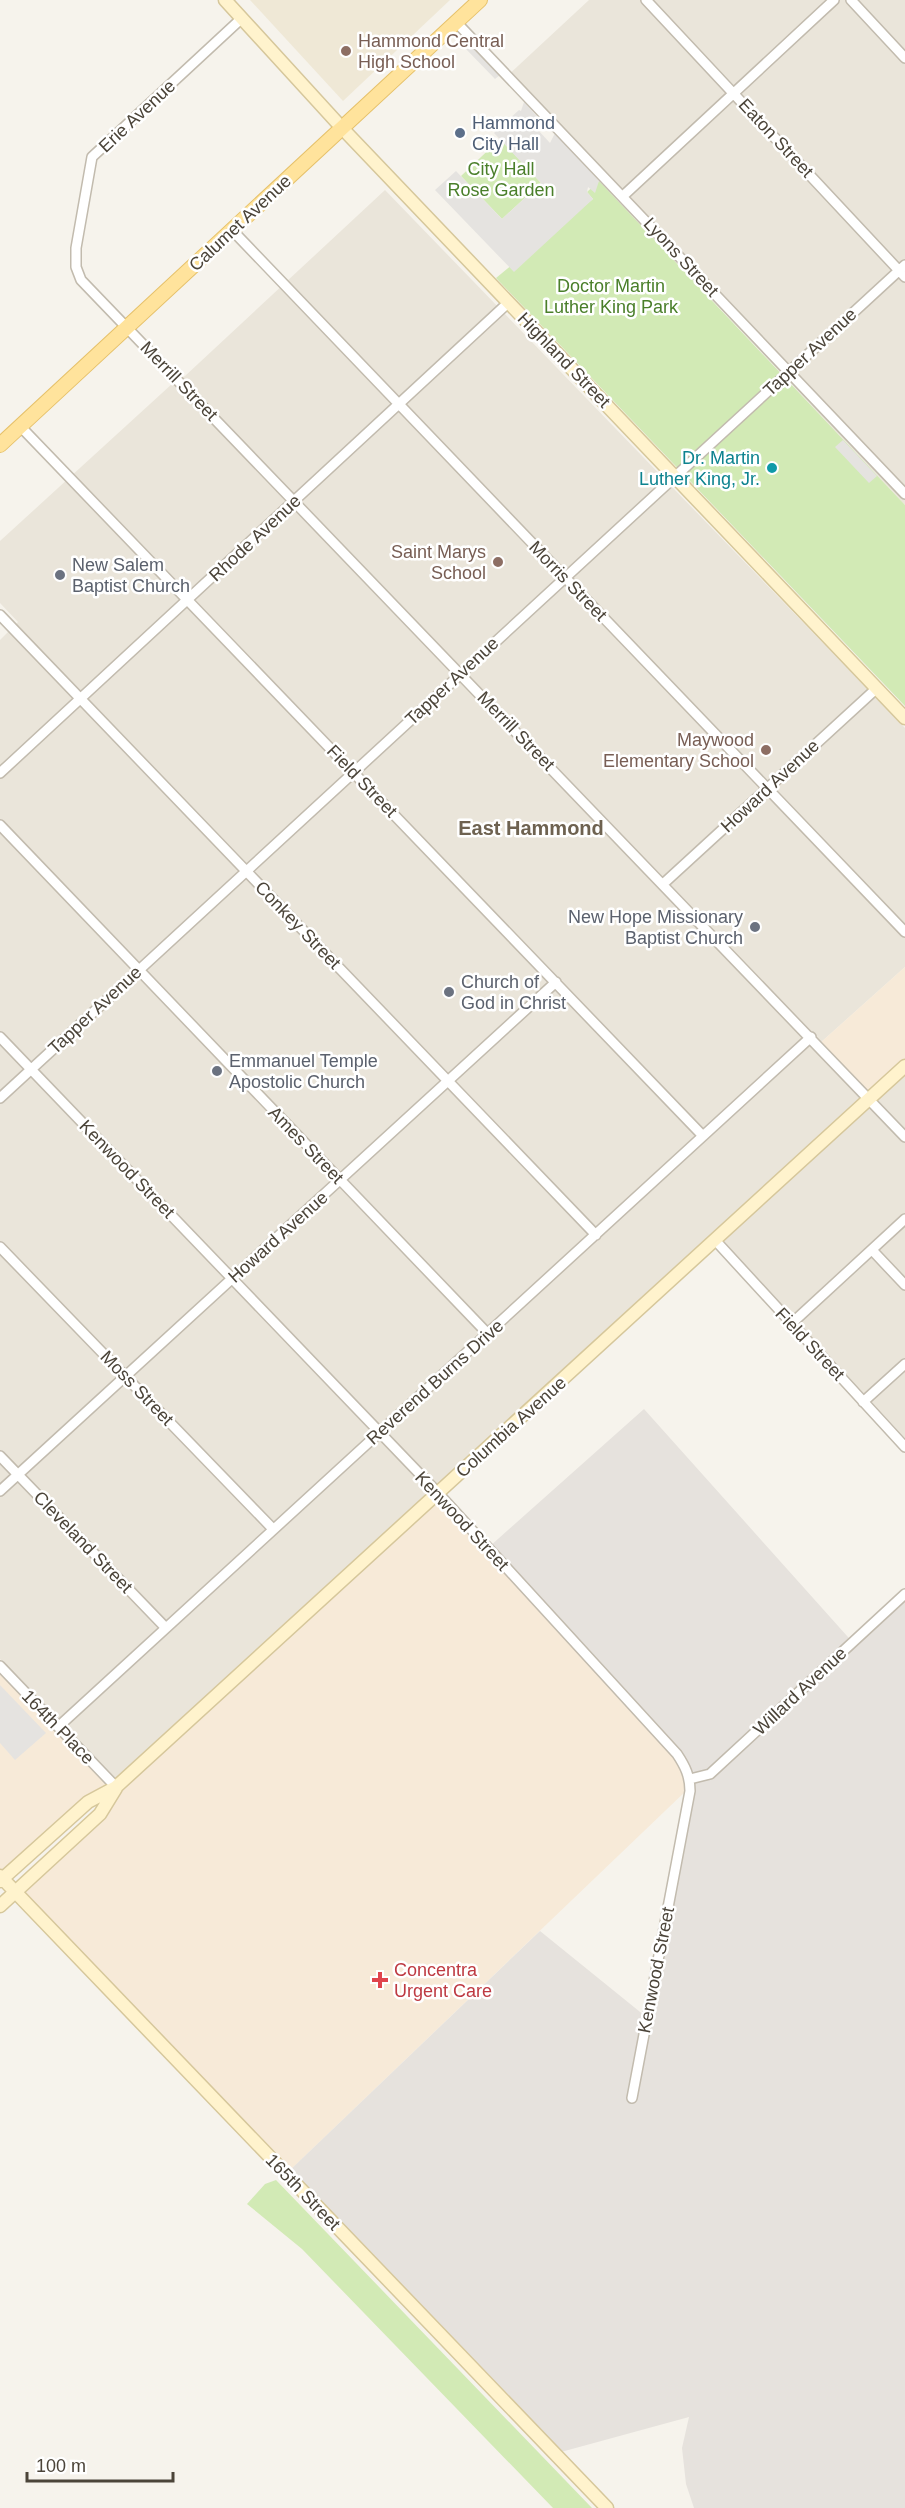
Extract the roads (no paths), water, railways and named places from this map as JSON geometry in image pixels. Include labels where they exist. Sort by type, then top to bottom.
[{"type":"main road","name":"Calumet Avenue","points":[[0,445],[480,0]]},
{"type":"street","name":"Highland Street","points":[[225,0],[342,128],[905,718]]},
{"type":"street","name":"Eaton Street","points":[[646,0],[903,271]]},
{"type":"street","points":[[623,196],[834,0]]},
{"type":"street","points":[[851,0],[905,58]]},
{"type":"street","name":"Erie Avenue","points":[[77,273],[76,248],[92,157],[242,18]]},
{"type":"street","name":"Lyons Street","points":[[456,22],[905,494]]},
{"type":"street","name":"Morris Street","points":[[232,230],[905,932]]},
{"type":"street","name":"Tapper Avenue","points":[[0,1098],[789,371],[903,271]]},
{"type":"street","name":"Merrill Street","points":[[77,273],[81,280],[870,1098],[905,1137]]},
{"type":"street","name":"Rhode Avenue","points":[[0,773],[509,302]]},
{"type":"street","name":"Field Street","points":[[20,426],[703,1136]]},
{"type":"street","name":"Conkey Street","points":[[0,615],[596,1235]]},
{"type":"street","name":"Howard Avenue","points":[[663,884],[877,688]]},
{"type":"street","name":"Ames Street","points":[[0,825],[488,1334]]},
{"type":"street","name":"Howard Avenue","points":[[0,1491],[556,982]]},
{"type":"street","name":"Kenwood Street","points":[[0,1037],[438,1493],[685,1765],[690,1779],[690,1791],[632,2097]]},
{"type":"street","name":"Reverend Burns Drive","points":[[58,1727],[811,1037]]},
{"type":"street","name":"Columbia Avenue","points":[[1,1879],[88,1802],[116,1787],[905,1066]]},
{"type":"street","points":[[791,1324],[905,1220]]},
{"type":"street","name":"Field Street","points":[[715,1240],[905,1447]]},
{"type":"street","name":"Moss Street","points":[[0,1247],[273,1530]]},
{"type":"street","points":[[872,1250],[905,1285]]},
{"type":"street","points":[[863,1402],[905,1364]]},
{"type":"street","name":"Cleveland Street","points":[[0,1456],[166,1628]]},
{"type":"street","name":"Willard Avenue","points":[[690,1779],[702,1778],[710,1774],[905,1594]]},
{"type":"street","name":"164th Place","points":[[0,1666],[116,1787]]},
{"type":"street","name":"Columbia Avenue","points":[[0,1906],[100,1814],[116,1787]]},
{"type":"street","name":"165th Street","points":[[1,1879],[607,2508]]},
{"type":"place","name":"Hammond Central High School","points":[[346,51]]},
{"type":"place","name":"Hammond City Hall","points":[[460,133]]},
{"type":"place","name":"Dr. Martin Luther King, Jr.","points":[[772,468]]},
{"type":"place","name":"Saint Marys School","points":[[498,562]]},
{"type":"place","name":"New Salem Baptist Church","points":[[60,575]]},
{"type":"place","name":"Maywood Elementary School","points":[[766,750]]},
{"type":"place","name":"New Hope Missionary Baptist Church","points":[[755,927]]},
{"type":"place","name":"Church of God in Christ","points":[[449,992]]},
{"type":"place","name":"Emmanuel Temple Apostolic Church","points":[[217,1071]]},
{"type":"place","name":"Concentra Urgent Care","points":[[380,1980]]},
{"type":"district","name":"East Hammond","points":[[531,828]]},
{"type":"park label","name":"City Hall Rose Garden","points":[[501,180]]},
{"type":"park label","name":"Doctor Martin Luther King Park","points":[[611,296]]}]
